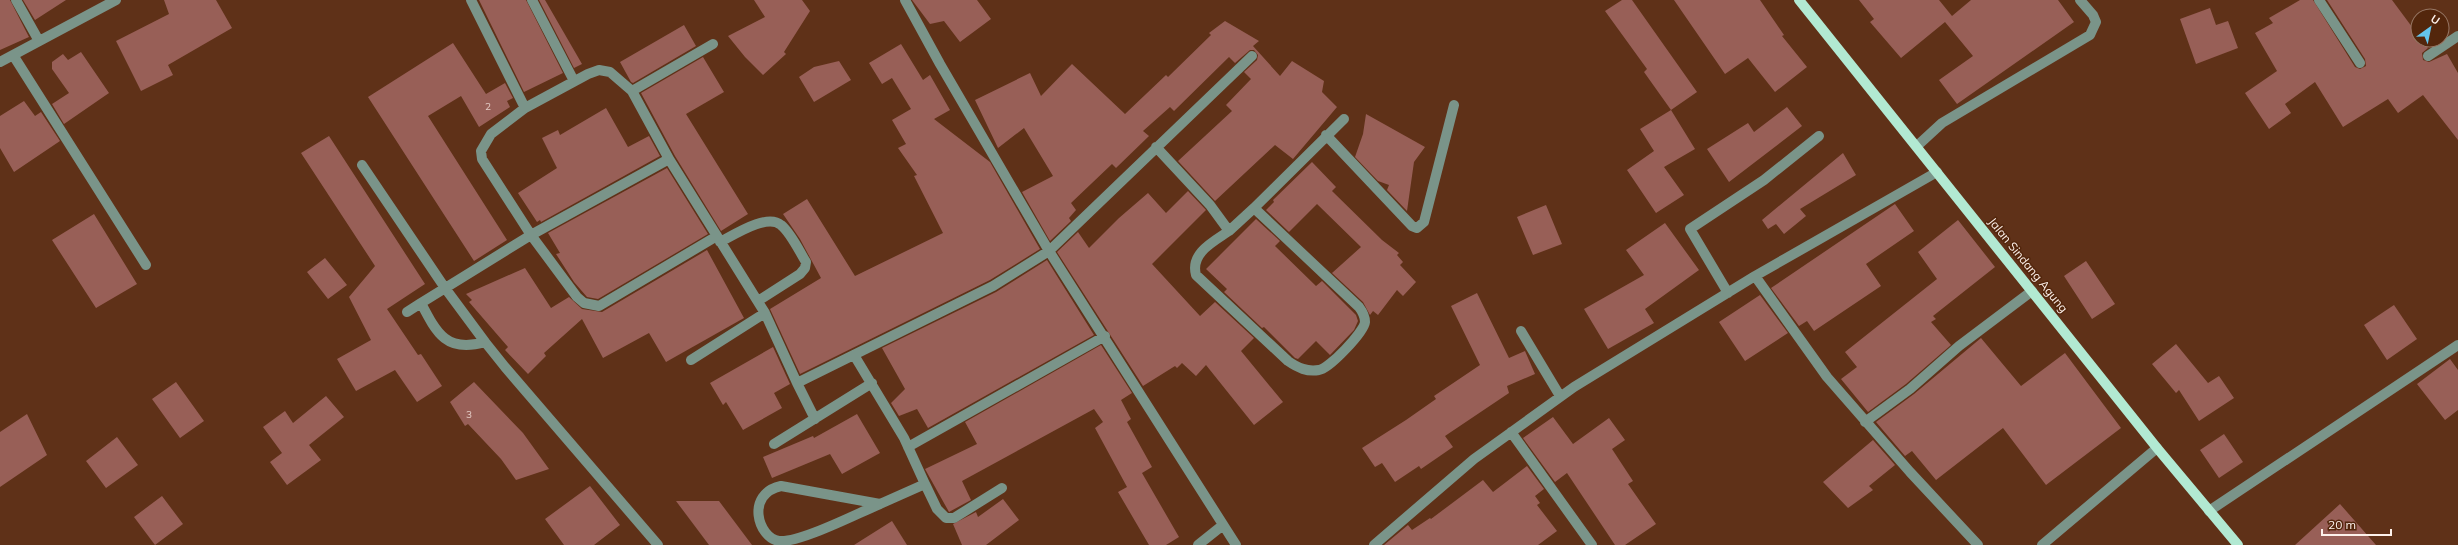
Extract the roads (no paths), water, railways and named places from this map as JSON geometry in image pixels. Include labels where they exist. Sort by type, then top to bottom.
[{"type":"main road","name":"Jalan Sindang Agung","points":[[1799,0],[2158,448],[2238,545]]},
{"type":"street","points":[[16,0],[39,41]]},
{"type":"street","points":[[0,62],[116,0]]},
{"type":"street","points":[[471,0],[525,108]]},
{"type":"street","points":[[532,0],[574,81]]},
{"type":"street","points":[[905,0],[940,64],[1049,251],[1105,336],[1119,362],[1236,545]]},
{"type":"street","points":[[1917,146],[1942,123],[2090,35],[2096,22],[2094,15],[2080,0]]},
{"type":"street","points":[[2319,0],[2360,63]]},
{"type":"street","points":[[2428,56],[2458,36]]},
{"type":"street","points":[[632,91],[713,44]]},
{"type":"street","points":[[13,55],[146,265]]},
{"type":"street","points":[[797,383],[993,286],[1049,251],[1252,56]]},
{"type":"street","points":[[758,301],[800,274],[805,268],[806,262],[782,225],[776,222],[762,222],[718,239],[599,306],[584,302],[577,297],[531,235],[491,173],[481,151],[491,134],[525,108],[574,81],[599,70],[610,72],[632,91],[669,159],[718,239],[758,301],[815,419]]},
{"type":"street","points":[[1326,135],[1412,226],[1417,228],[1424,222],[1454,106]]},
{"type":"street","points":[[1254,208],[1359,307],[1363,315],[1365,322],[1361,331],[1332,363],[1321,370],[1310,371],[1298,368],[1288,361],[1196,275],[1194,268],[1196,260],[1202,250],[1228,231],[1254,208],[1326,135],[1344,119]]},
{"type":"street","points":[[1728,293],[1690,229],[1764,180],[1819,136]]},
{"type":"street","points":[[1156,147],[1210,205],[1228,231]]},
{"type":"street","points":[[407,312],[531,235],[669,159]]},
{"type":"street","points":[[362,165],[445,288],[505,368],[658,545]]},
{"type":"street","points":[[1374,545],[1474,459],[1560,396],[1755,276],[1937,172]]},
{"type":"street","points":[[1755,276],[1827,377],[1865,422],[1978,545]]},
{"type":"street","points":[[1865,422],[1910,389],[1959,346],[2032,291]]},
{"type":"street","points":[[421,302],[432,324],[450,343],[470,346],[485,342]]},
{"type":"street","points":[[691,360],[765,313]]},
{"type":"street","points":[[1521,331],[1560,396]]},
{"type":"street","points":[[908,447],[1105,336]]},
{"type":"street","points":[[2210,511],[2458,345]]},
{"type":"street","points":[[854,355],[872,383],[908,447],[937,509],[946,518],[954,518],[1002,488]]},
{"type":"street","points":[[774,444],[872,383]]},
{"type":"street","points":[[1511,432],[1592,545]]},
{"type":"street","points":[[2042,545],[2158,448]]},
{"type":"street","points":[[880,504],[781,486],[771,488],[764,494],[759,502],[758,512],[762,526],[770,538],[779,541],[790,540],[880,504],[924,484]]},
{"type":"street","points":[[1198,545],[1223,525]]}]
